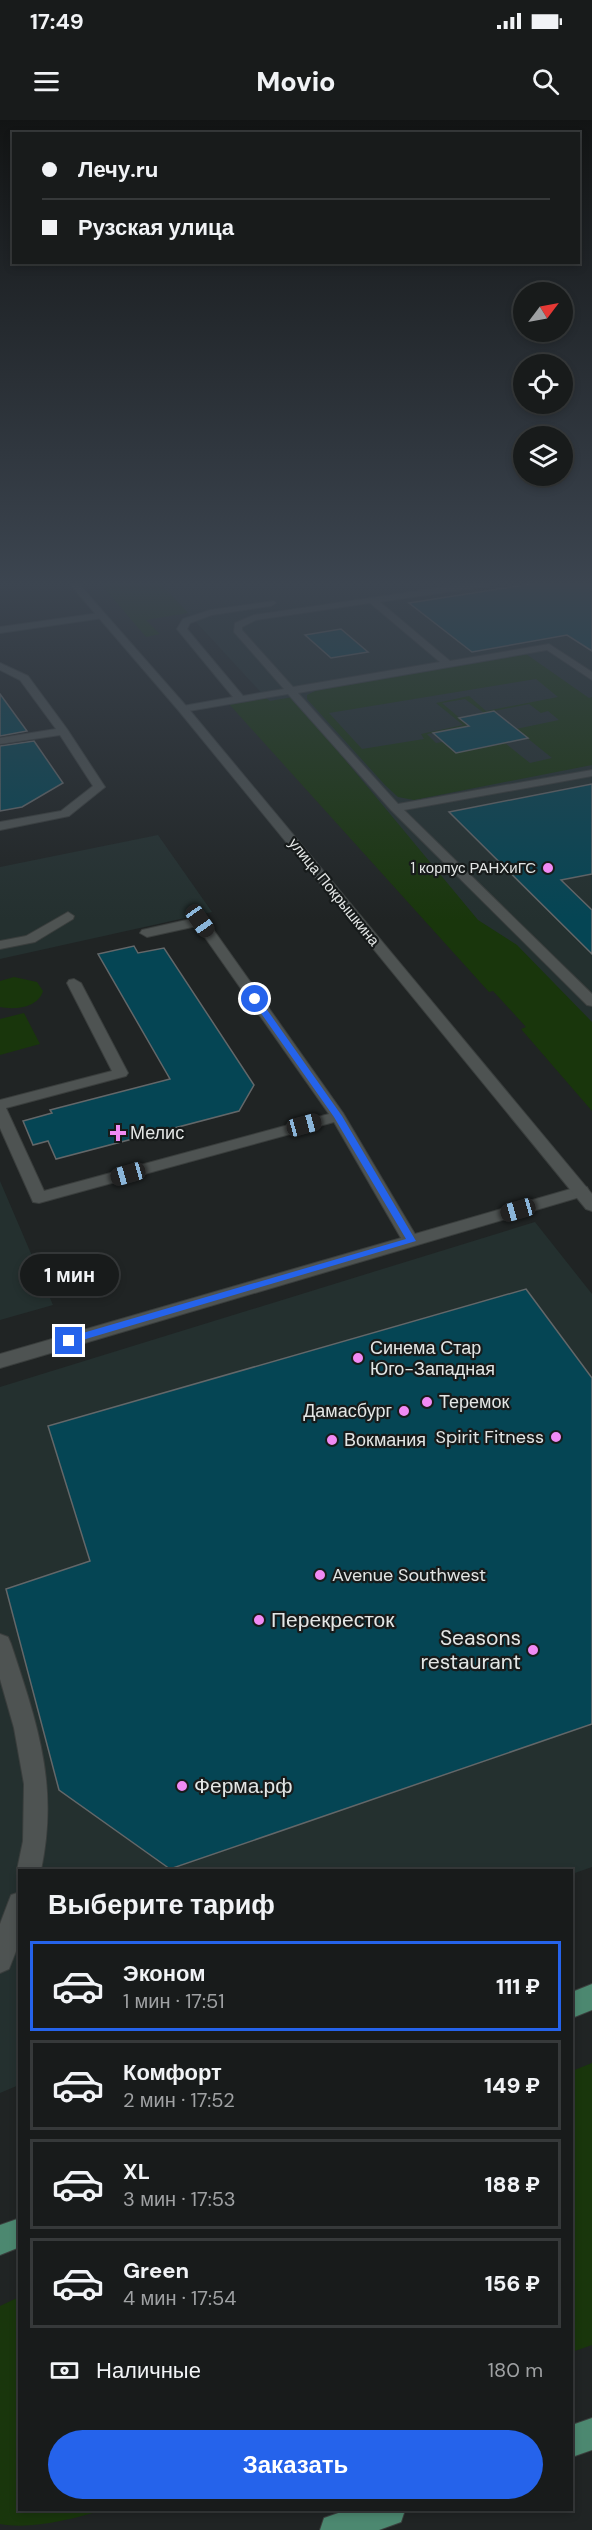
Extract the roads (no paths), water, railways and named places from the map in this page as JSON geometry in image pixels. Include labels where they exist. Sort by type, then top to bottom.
[{"type":"main road","points":[[0,826],[65,814],[99,787],[63,730],[37,695]]},
{"type":"main road","name":"улица Покрышкина","points":[[172,695],[588,1195]]},
{"type":"main road","points":[[237,695],[240,699]]},
{"type":"main road","points":[[183,708],[259,695]]},
{"type":"main road","points":[[294,695],[395,808],[592,1002]]},
{"type":"main road","points":[[0,741],[63,730]]},
{"type":"main road","points":[[395,808],[592,772]]},
{"type":"main road","points":[[0,945],[30,939],[68,916]]},
{"type":"main road","points":[[147,933],[200,921],[338,1116],[411,1241]]},
{"type":"main road","points":[[0,1105],[121,1073],[74,983]]},
{"type":"main road","points":[[0,1110],[39,1198],[338,1116]]},
{"type":"main road","points":[[0,1361],[411,1241],[588,1195]]},
{"type":"main road","points":[[0,1644],[24,1719],[39,1799],[33,1858],[29,1869]]},
{"type":"main road","points":[[0,1960],[18,1910]]},
{"type":"main road","points":[[573,2005],[592,1997]]},
{"type":"main road","points":[[573,2441],[592,2434]]},
{"type":"main road","points":[[336,2530],[386,2511]]},
{"type":"place","name":"1 корпус РАНХиГС","points":[[548,868]]},
{"type":"place","name":"Мелис","points":[[118,1133]]},
{"type":"place","name":"Синема Стар Юго-Западная","points":[[358,1358]]},
{"type":"place","name":"Теремок","points":[[427,1402]]},
{"type":"place","name":"Дамасбург","points":[[404,1411]]},
{"type":"place","name":"Spirit Fitness","points":[[556,1437]]},
{"type":"place","name":"Вокмания","points":[[332,1440]]},
{"type":"place","name":"Avenue Southwest","points":[[320,1575]]},
{"type":"place","name":"Перекресток","points":[[259,1620]]},
{"type":"place","name":"Seasons restaurant","points":[[533,1650]]},
{"type":"place","name":"Ферма.рф","points":[[182,1786]]}]
